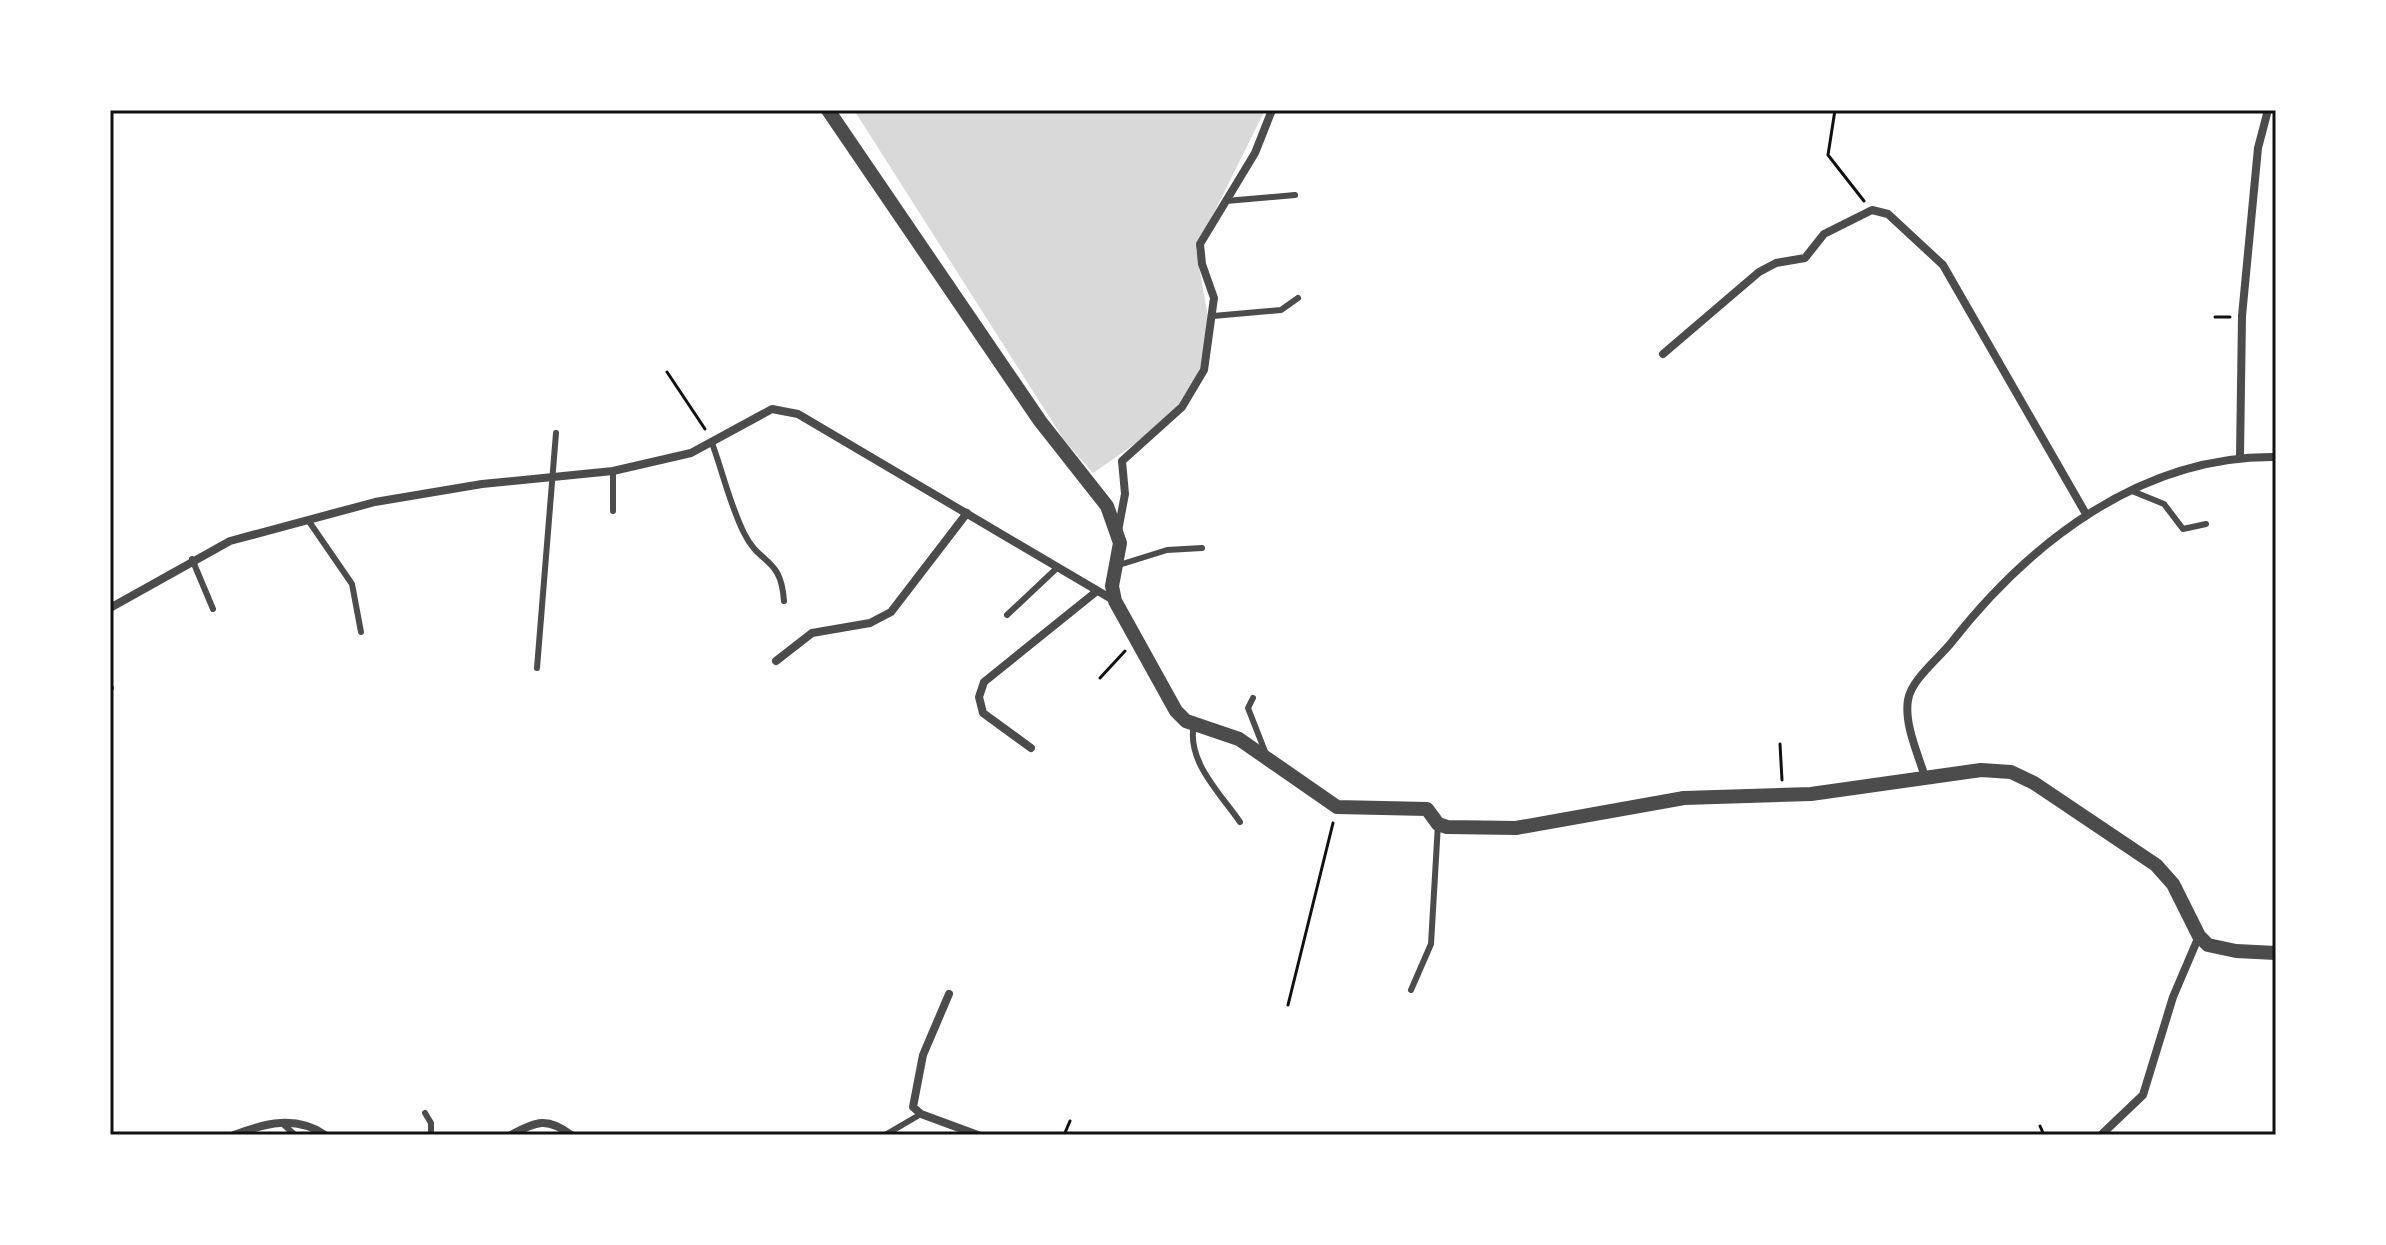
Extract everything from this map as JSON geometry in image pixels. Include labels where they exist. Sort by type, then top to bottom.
[{"type":"street","points":[[828,110],[1040,421],[1107,506],[1117,532]]},
{"type":"street","points":[[1272,110],[1265,134],[1200,244],[1202,264],[1214,298],[1204,370],[1194,392],[1174,415],[1122,461],[1125,494],[1117,532],[1112,586],[1115,601],[1176,711],[1194,724],[1224,732],[1268,757],[1326,803],[1356,810],[1427,809],[1438,824],[1516,828],[1684,798],[1811,794],[1981,770],[2011,772],[2034,783],[2156,865],[2173,884],[2199,936],[2208,945],[2236,951],[2276,953]]},
{"type":"street","points":[[2240,456],[2242,316],[2258,148],[2268,110]]},
{"type":"street","points":[[1663,354],[1759,272],[1776,263],[1805,258],[1824,234],[1872,210],[1888,214],[1943,265],[2086,514]]},
{"type":"street","points":[[110,608],[192,559],[230,541],[421,494],[613,471],[691,453],[772,409],[798,414],[1115,601]]},
{"type":"street","points":[[1925,777],[1908,717],[1907,699],[1917,682],[1973,613],[2011,573],[2066,526],[2132,491],[2183,470],[2240,456],[2276,457]]},
{"type":"street","points":[[776,661],[812,633],[870,623],[891,612],[967,513]]},
{"type":"street","points":[[1031,748],[983,713],[980,689],[984,682],[1097,591]]},
{"type":"street","points":[[2101,1135],[2143,1095],[2173,997],[2199,936]]},
{"type":"street","points":[[949,994],[923,1055],[913,1101],[921,1114],[978,1135]]},
{"type":"street","points":[[511,1135],[541,1120],[571,1135]]},
{"type":"street","points":[[234,1135],[280,1122],[298,1122],[325,1135]]},
{"type":"lane","points":[[1226,201],[1295,195]]},
{"type":"lane","points":[[1213,316],[1281,310],[1298,298]]},
{"type":"lane","points":[[537,668],[555,476],[556,433]]},
{"type":"lane","points":[[712,443],[743,531],[780,573],[784,601]]},
{"type":"lane","points":[[613,471],[613,511]]},
{"type":"lane","points":[[2132,491],[2164,504],[2183,529],[2206,524]]},
{"type":"lane","points":[[308,520],[352,584],[361,632]]},
{"type":"lane","points":[[1116,567],[1167,550],[1202,548]]},
{"type":"lane","points":[[192,559],[213,609]]},
{"type":"lane","points":[[1007,615],[1058,567]]},
{"type":"lane","points":[[1253,698],[1248,708],[1268,757]]},
{"type":"lane","points":[[1194,724],[1190,739],[1196,757],[1240,822]]},
{"type":"lane","points":[[1411,990],[1431,944],[1438,824]]},
{"type":"lane","points":[[425,1113],[431,1123],[431,1135]]},
{"type":"lane","points":[[885,1135],[921,1114]]},
{"type":"lane","points":[[280,1122],[295,1135]]},
{"type":"path","points":[[1835,110],[1828,155],[1872,210]]},
{"type":"path","points":[[667,372],[697,413],[712,443]]},
{"type":"path","points":[[1100,678],[1136,639]]},
{"type":"path","points":[[1780,744],[1783,795]]},
{"type":"path","points":[[1288,1005],[1337,807]]},
{"type":"path","points":[[1064,1135],[1070,1121]]},
{"type":"path","points":[[2040,1126],[2044,1135]]},
{"type":"shaded area","points":[[854,110],[1265,110],[1196,249],[1208,317],[1207,351],[1190,392],[1158,428],[1093,473],[1064,440]]}]
